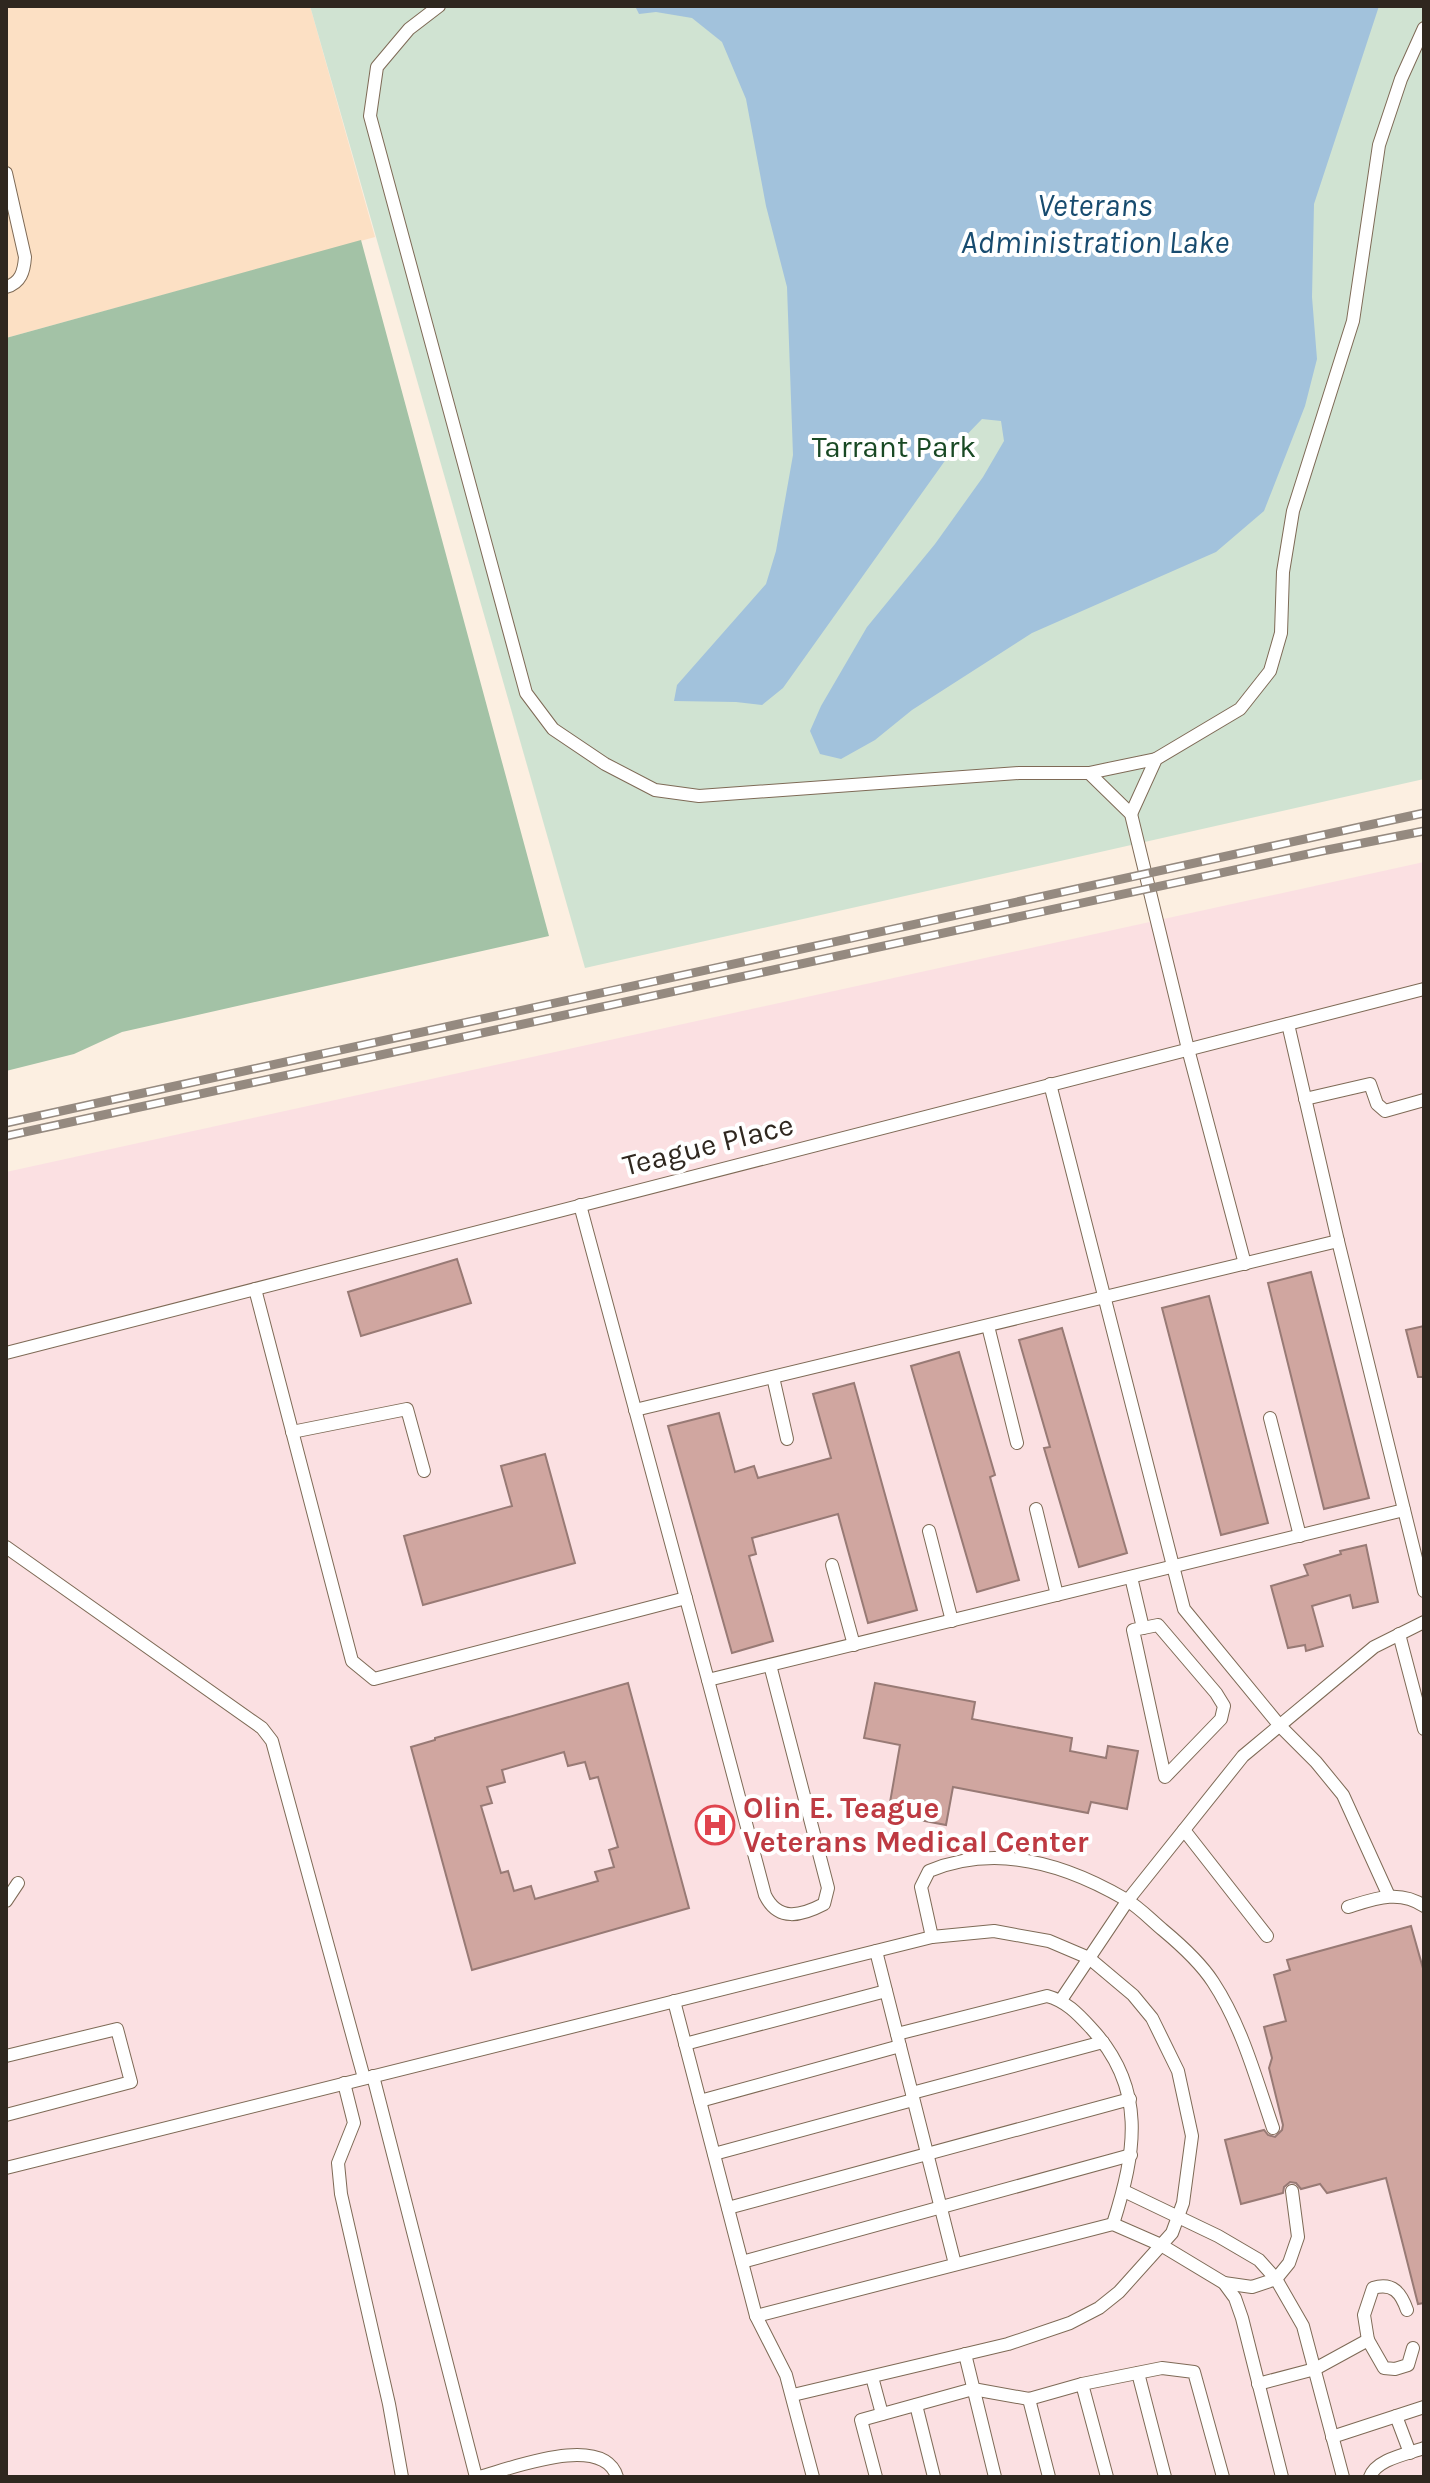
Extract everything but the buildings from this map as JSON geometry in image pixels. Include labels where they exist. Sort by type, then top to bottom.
[{"type":"lane","points":[[439,6],[409,29],[377,67],[370,116],[526,693],[553,729],[605,764],[655,790],[699,796],[1019,773],[1089,773],[1156,759],[1240,709],[1270,671],[1281,633],[1283,572],[1293,511],[1353,321],[1379,145],[1401,79],[1424,28]]},
{"type":"lane","points":[[6,173],[25,269],[20,278],[6,287]]},
{"type":"lane","points":[[1131,814],[1156,759]]},
{"type":"lane","points":[[1089,773],[1131,814],[1188,1049],[1245,1264]]},
{"type":"lane","name":"Teague Place","points":[[6,1353],[1424,989]]},
{"type":"lane","points":[[1288,1024],[1424,1591]]},
{"type":"lane","points":[[1050,1084],[1184,1609],[1280,1726],[1343,1795],[1388,1894]]},
{"type":"lane","points":[[1305,1099],[1370,1084],[1377,1104],[1385,1111],[1424,1100]]},
{"type":"lane","points":[[580,1205],[765,1895],[775,1911],[785,1915],[812,1910],[824,1904],[828,1888],[770,1665]]},
{"type":"lane","points":[[635,1410],[1338,1241]]},
{"type":"lane","points":[[255,1289],[352,1661],[374,1679],[686,1598]]},
{"type":"lane","points":[[988,1326],[1017,1443]]},
{"type":"lane","points":[[773,1377],[787,1439]]},
{"type":"lane","points":[[292,1432],[407,1409],[424,1471]]},
{"type":"lane","points":[[1270,1418],[1300,1536]]},
{"type":"lane","points":[[1036,1509],[1057,1595]]},
{"type":"lane","points":[[708,1680],[1404,1510]]},
{"type":"lane","points":[[929,1531],[952,1621]]},
{"type":"lane","points":[[6,1547],[262,1728],[272,1741],[478,2477],[522,2472],[570,2454],[597,2457],[616,2471],[617,2477]]},
{"type":"lane","points":[[832,1565],[854,1645]]},
{"type":"lane","points":[[1131,1577],[1143,1628]]},
{"type":"lane","points":[[1061,2000],[1128,1900],[1243,1756],[1374,1647],[1424,1622]]},
{"type":"lane","points":[[1158,1625],[1224,1706],[1221,1719],[1165,1777],[1133,1630],[1143,1628],[1158,1625]]},
{"type":"lane","points":[[1399,1634],[1424,1729]]},
{"type":"lane","points":[[1184,1830],[1267,1936]]},
{"type":"lane","points":[[932,1937],[921,1887],[929,1871],[955,1860],[1004,1857],[1067,1870],[1128,1900],[1184,1947],[1213,1981],[1235,2023],[1273,2128]]},
{"type":"lane","points":[[6,1901],[18,1883]]},
{"type":"lane","points":[[1348,1907],[1388,1894],[1417,1901],[1424,1906]]},
{"type":"lane","points":[[6,2168],[932,1937],[994,1931],[1049,1941],[1089,1958],[1133,1995],[1152,2018],[1178,2071],[1192,2136],[1189,2172],[1172,2233],[1119,2292],[1099,2308],[1039,2335],[793,2395]]},
{"type":"lane","points":[[876,1951],[955,2264]]},
{"type":"lane","points":[[685,2044],[886,1991]]},
{"type":"lane","points":[[700,2101],[1047,1996],[1061,2000],[1103,2042],[1119,2069],[1130,2099],[1133,2124],[1131,2155],[1113,2224]]},
{"type":"lane","points":[[674,2001],[756,2316],[786,2375],[813,2477]]},
{"type":"lane","points":[[6,2056],[117,2029],[131,2082],[6,2115]]},
{"type":"lane","points":[[714,2154],[1103,2042]]},
{"type":"lane","points":[[344,2083],[354,2123],[338,2163],[341,2194],[389,2404],[402,2477]]},
{"type":"lane","points":[[728,2208],[1130,2099]]},
{"type":"lane","points":[[742,2262],[1131,2155]]},
{"type":"lane","points":[[1124,2191],[1178,2215],[1259,2260],[1276,2279],[1303,2326],[1343,2477]]},
{"type":"lane","points":[[1224,2283],[1252,2287],[1276,2279],[1289,2263],[1298,2237],[1292,2191]]},
{"type":"lane","points":[[756,2316],[1113,2224],[1161,2245],[1224,2283],[1235,2298],[1282,2477]]},
{"type":"lane","points":[[1407,2310],[1393,2287],[1383,2285],[1373,2288],[1364,2315],[1368,2340],[1384,2368],[1408,2365],[1413,2348]]},
{"type":"lane","points":[[1258,2384],[1315,2369],[1368,2340]]},
{"type":"lane","points":[[965,2354],[995,2477]]},
{"type":"lane","points":[[876,2477],[861,2420],[973,2389],[1029,2399],[1082,2384],[1162,2368],[1194,2372],[1223,2477]]},
{"type":"lane","points":[[1138,2373],[1165,2477]]},
{"type":"lane","points":[[872,2377],[882,2414]]},
{"type":"lane","points":[[1082,2384],[1107,2477]]},
{"type":"lane","points":[[1029,2399],[1049,2477]]},
{"type":"lane","points":[[916,2405],[934,2477]]},
{"type":"lane","points":[[1332,2437],[1424,2407]]},
{"type":"lane","points":[[1396,2416],[1410,2453]]},
{"type":"lane","points":[[1370,2477],[1378,2465],[1424,2448]]},
{"type":"shaded area","points":[[6,6],[310,6],[375,237],[6,338]]},
{"type":"shaded area","name":"Olin E. Teague Veterans Medical Center","points":[[1424,862],[1424,2477],[6,2477],[6,1172]]},
{"type":"green space","name":"Tarrant Park","points":[[310,6],[1424,6],[1424,779],[585,968]]},
{"type":"green space","points":[[361,240],[549,936],[122,1032],[74,1054],[6,1071],[6,338]]},
{"type":"water","name":"Veterans Administration Lake","points":[[635,6],[1379,6],[1314,204],[1312,297],[1317,359],[1305,406],[1264,511],[1216,552],[1032,633],[912,710],[875,740],[841,759],[820,754],[810,731],[867,627],[935,544],[983,477],[1004,441],[1001,421],[982,419],[954,448],[783,688],[762,705],[674,701],[677,685],[766,584],[776,551],[793,455],[787,287],[766,206],[746,99],[722,42],[692,18],[656,12],[639,14]]},
{"type":"railway","points":[[6,1123],[1424,813]]},
{"type":"railway","points":[[6,1136],[1424,831]]},
{"type":"place","name":"Olin E. Teague Veterans Medical Center","points":[[715,1825]]}]
